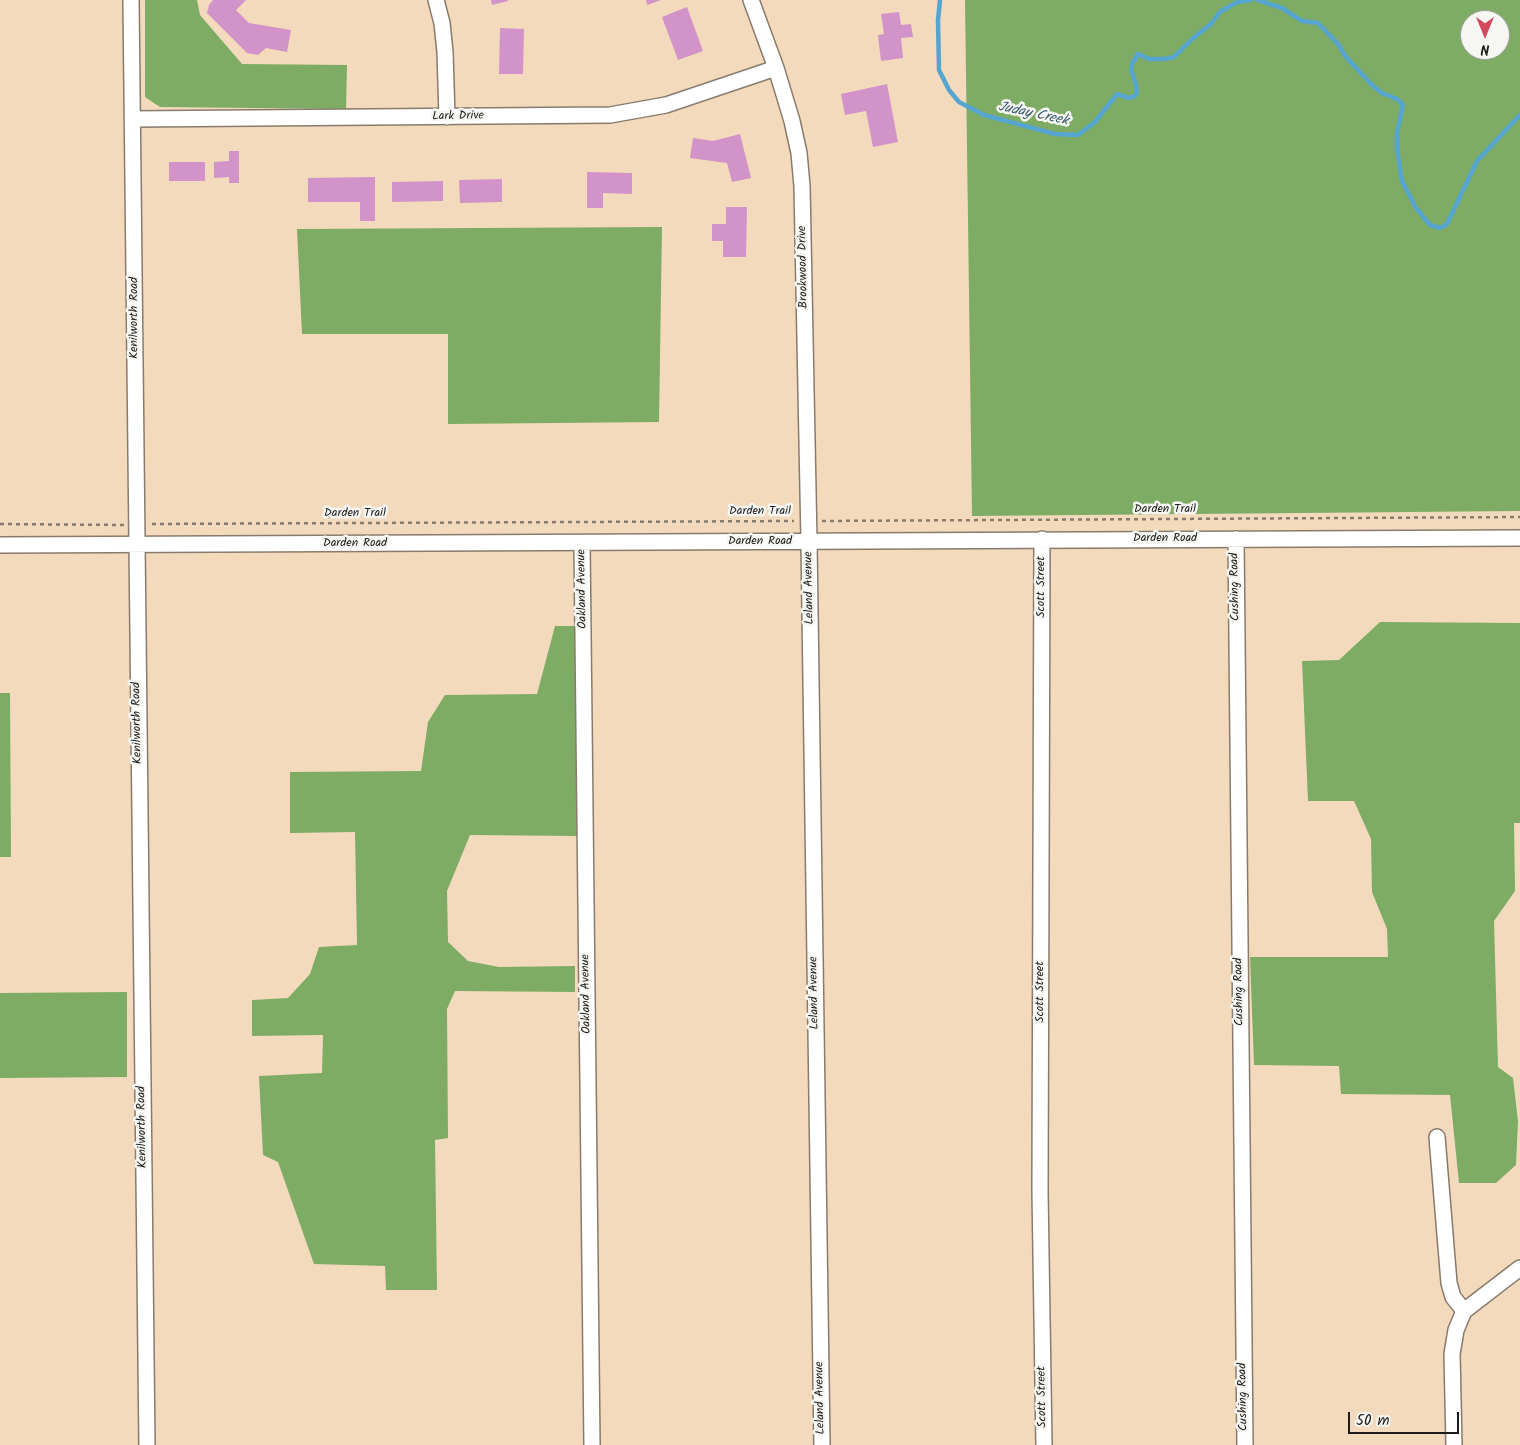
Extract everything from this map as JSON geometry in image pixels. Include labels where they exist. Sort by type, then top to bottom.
[{"type":"street","name":"Kenilworth Road","points":[[132,0],[136,545],[147,1445]]},
{"type":"street","points":[[436,0],[442,24],[445,52],[447,117]]},
{"type":"street","name":"Brookwood Drive","points":[[750,0],[776,68],[792,121],[802,186],[809,542]]},
{"type":"street","name":"Lark Drive","points":[[133,119],[610,115],[642,111],[666,105],[776,68]]},
{"type":"street","name":"Darden Road","points":[[0,545],[1520,538]]},
{"type":"street","name":"Scott Street","points":[[1042,539],[1040,1191],[1044,1445]]},
{"type":"street","name":"Cushing Road","points":[[1236,539],[1245,1445]]},
{"type":"street","name":"Oakland Avenue","points":[[582,542],[592,1445]]},
{"type":"street","name":"Leland Avenue","points":[[809,542],[822,1445]]},
{"type":"street","points":[[1437,1137],[1449,1283],[1453,1297],[1464,1311]]},
{"type":"street","points":[[1454,1445],[1452,1354],[1456,1330],[1464,1311],[1520,1268]]},
{"type":"path","name":"Darden Trail","points":[[0,524],[1520,517]]},
{"type":"green space","points":[[145,0],[197,0],[200,15],[242,64],[347,65],[346,109],[160,107],[145,97]]},
{"type":"green space","points":[[965,0],[1520,0],[1520,511],[972,516]]},
{"type":"green space","points":[[662,227],[659,422],[448,424],[448,334],[302,334],[297,229]]},
{"type":"green space","points":[[1380,622],[1520,623],[1520,823],[1514,823],[1515,891],[1494,921],[1498,1067],[1513,1078],[1518,1121],[1516,1165],[1496,1183],[1459,1183],[1450,1095],[1341,1094],[1339,1066],[1254,1065],[1250,957],[1388,957],[1387,929],[1372,892],[1371,839],[1354,801],[1308,801],[1302,661],[1339,660]]},
{"type":"green space","points":[[555,626],[575,626],[577,836],[470,835],[447,891],[448,942],[468,961],[499,967],[575,966],[575,992],[455,991],[447,1009],[448,1138],[435,1140],[437,1290],[386,1290],[385,1266],[314,1264],[278,1162],[263,1155],[259,1076],[322,1073],[323,1035],[252,1036],[252,1000],[288,998],[310,974],[319,947],[357,945],[355,832],[290,833],[290,772],[421,771],[428,722],[445,695],[537,694]]},
{"type":"green space","points":[[0,693],[10,693],[11,857],[0,857]]},
{"type":"green space","points":[[127,992],[127,1077],[0,1078],[0,993]]},
{"type":"building","points":[[213,0],[246,0],[236,10],[249,23],[291,30],[287,52],[266,48],[258,55],[247,53],[207,13],[209,5]]},
{"type":"building","points":[[491,0],[508,0],[508,1],[492,5]]},
{"type":"building","points":[[646,0],[661,0],[647,5]]},
{"type":"building","points":[[687,7],[703,51],[678,60],[662,17]]},
{"type":"building","points":[[899,12],[901,25],[911,24],[913,37],[901,38],[903,58],[881,61],[878,35],[884,34],[881,14]]},
{"type":"building","points":[[500,28],[524,29],[523,74],[499,74]]},
{"type":"building","points":[[887,84],[898,142],[873,147],[866,111],[845,115],[841,94]]},
{"type":"building","points":[[740,134],[751,178],[732,182],[727,163],[690,158],[693,138],[713,141]]},
{"type":"building","points":[[229,151],[239,151],[239,183],[229,183],[229,177],[214,178],[214,162],[229,161]]},
{"type":"building","points":[[169,162],[205,162],[205,181],[169,181]]},
{"type":"building","points":[[587,172],[632,173],[632,194],[603,193],[603,208],[587,208]]},
{"type":"building","points":[[375,177],[375,221],[360,221],[360,202],[308,202],[308,178]]},
{"type":"building","points":[[502,179],[502,202],[460,203],[459,180]]},
{"type":"building","points":[[443,181],[443,201],[392,202],[392,182]]},
{"type":"building","points":[[726,207],[747,207],[746,257],[723,257],[723,241],[712,241],[712,224],[726,224]]},
{"type":"waterway","name":"Juday Creek","points":[[940,0],[938,20],[939,70],[949,90],[959,102],[984,115],[1055,134],[1078,135],[1095,122],[1117,94],[1129,98],[1135,96],[1137,92],[1131,70],[1138,54],[1149,59],[1174,57],[1211,24],[1220,12],[1237,2],[1251,0]]},
{"type":"waterway","name":"Juday Creek","points":[[1258,0],[1282,8],[1302,21],[1318,23],[1372,85],[1382,93],[1397,99],[1403,105],[1397,133],[1397,149],[1402,181],[1416,208],[1430,225],[1440,228],[1447,224],[1477,161],[1520,115]]}]
